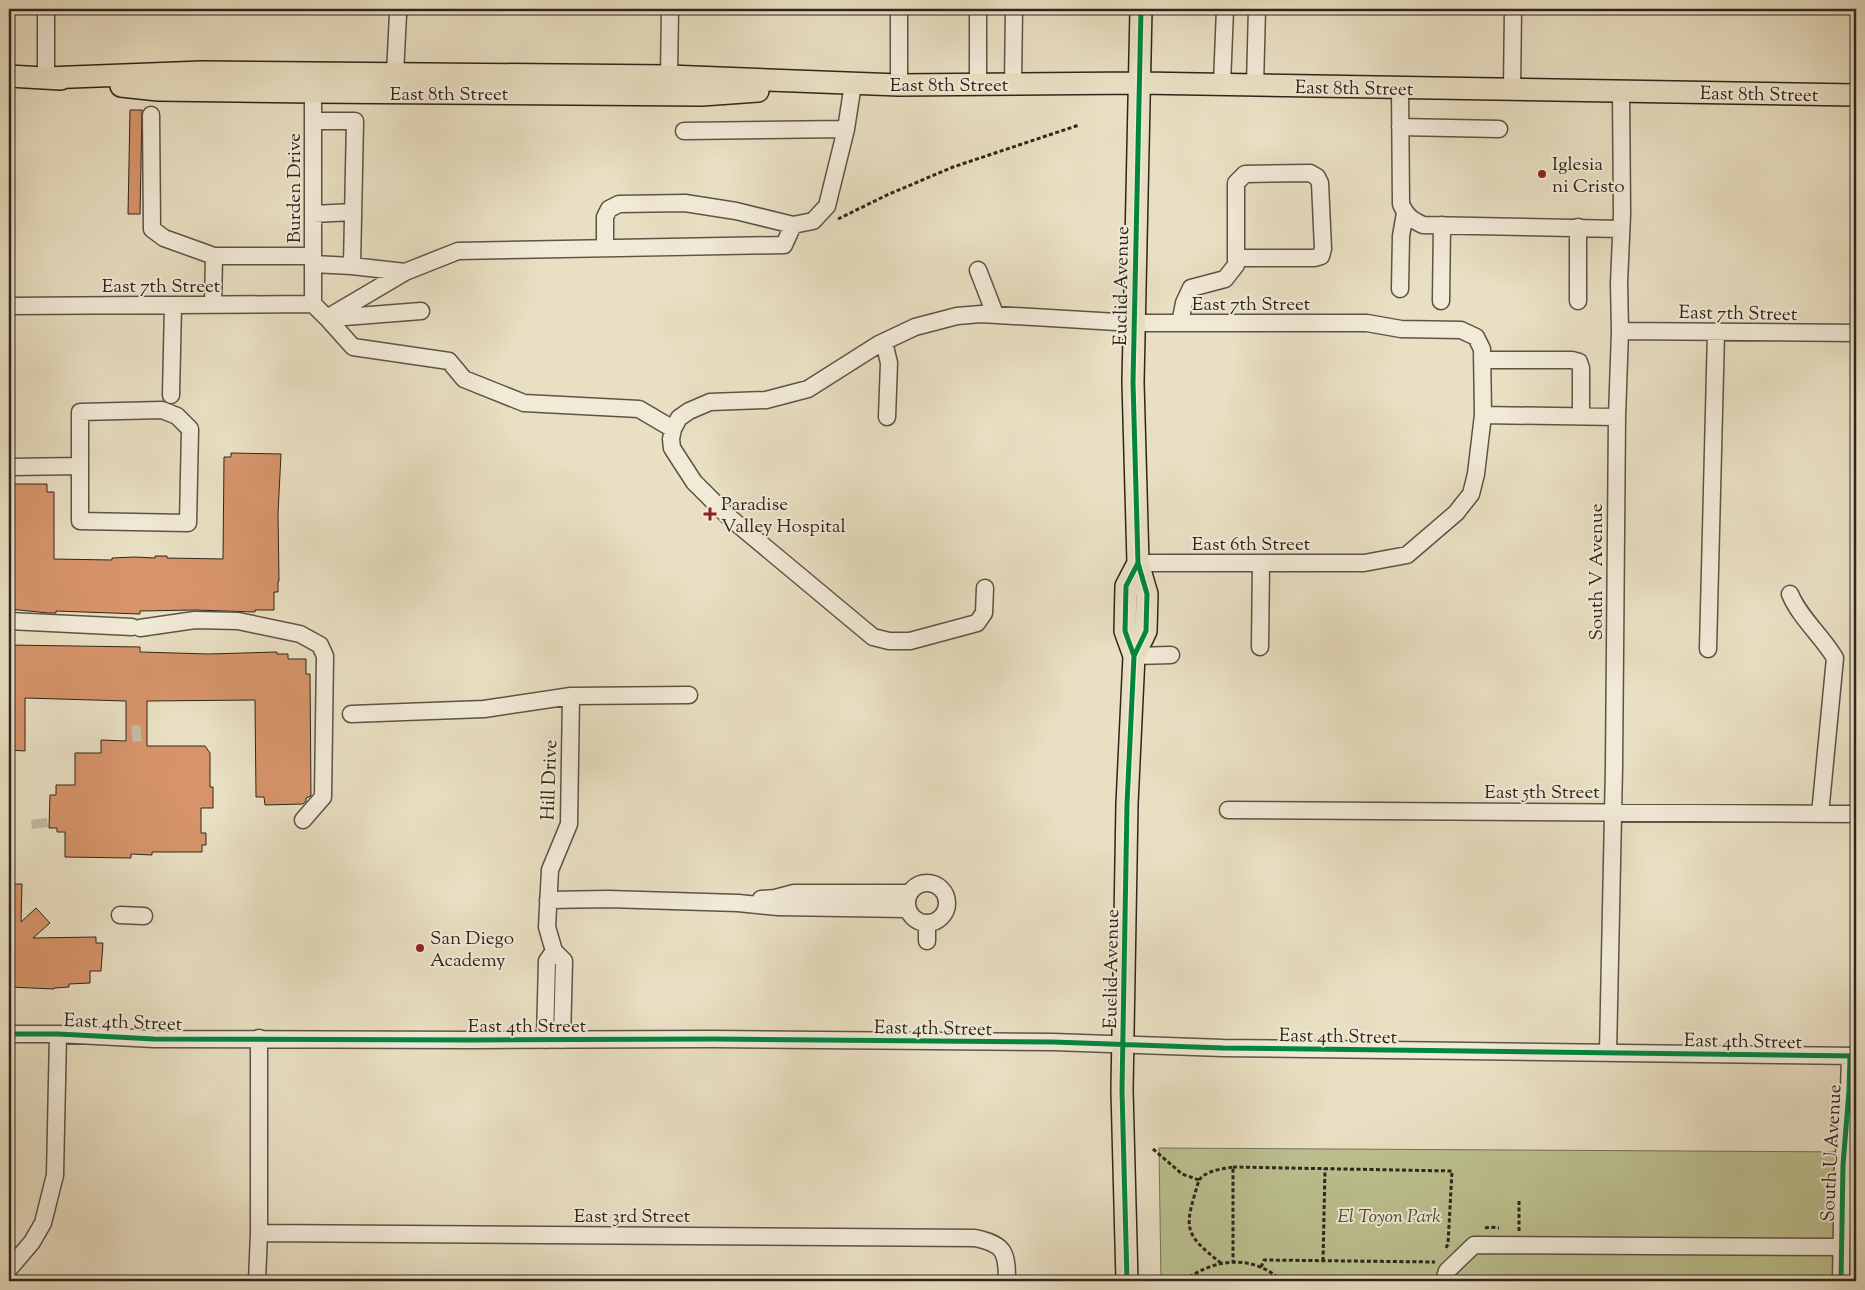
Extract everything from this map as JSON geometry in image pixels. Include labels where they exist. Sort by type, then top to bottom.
[{"type":"main road","name":"Euclid Avenue","points":[[1127,1281],[1122,1090],[1127,804],[1134,656],[1125,631],[1126,586],[1138,563],[1133,382],[1141,9]]},
{"type":"main road","name":"East 8th Street","points":[[9,76],[46,78],[202,72],[313,83],[702,95],[852,84]]},
{"type":"main road","name":"East 8th Street","points":[[313,83],[395,74],[669,76],[898,85],[1140,83],[1856,95]]},
{"type":"street","points":[[46,9],[46,78]]},
{"type":"street","points":[[395,74],[398,14],[402,9]]},
{"type":"street","points":[[669,76],[670,9]]},
{"type":"street","points":[[898,85],[900,9]]},
{"type":"street","points":[[978,9],[978,84]]},
{"type":"street","points":[[1013,84],[1014,9]]},
{"type":"street","points":[[1222,84],[1225,9]]},
{"type":"street","points":[[1255,85],[1257,9]]},
{"type":"street","points":[[1512,89],[1513,9]]},
{"type":"street","name":"Burden Drive","points":[[313,83],[313,304]]},
{"type":"street","points":[[605,248],[605,217],[609,209],[620,204],[685,203],[736,211],[793,225],[813,221],[828,206],[846,129],[852,84]]},
{"type":"street","points":[[1400,87],[1401,204],[1405,213],[1412,220],[1423,225],[1620,229]]},
{"type":"street","name":"South V Avenue","points":[[1608,1053],[1613,812],[1617,417],[1620,331],[1621,91]]},
{"type":"street","points":[[151,115],[152,229],[164,238],[214,256],[313,260],[405,272]]},
{"type":"street","points":[[313,121],[355,121],[352,266]]},
{"type":"street","points":[[1400,128],[1499,129]]},
{"type":"street","points":[[684,131],[846,129]]},
{"type":"street","points":[[1180,323],[1184,303],[1191,288],[1225,279],[1236,265],[1236,258],[1236,183],[1241,177],[1246,174],[1310,172],[1317,177],[1320,183],[1323,249],[1321,256],[1314,258],[1236,258]]},
{"type":"street","points":[[313,214],[353,212]]},
{"type":"street","points":[[1400,289],[1401,236],[1405,213]]},
{"type":"street","points":[[328,318],[405,272],[458,251],[784,245],[793,225]]},
{"type":"street","points":[[1441,301],[1442,225]]},
{"type":"street","points":[[1578,227],[1578,300]]},
{"type":"street","points":[[213,304],[214,256]]},
{"type":"street","points":[[978,270],[995,314]]},
{"type":"street","points":[[313,304],[353,347],[450,361],[464,379],[524,404],[639,409],[673,429],[672,448],[694,482],[729,517],[873,637],[889,641],[910,641],[977,623],[984,613],[985,588]]},
{"type":"street","name":"East 7th Street","points":[[9,306],[313,304]]},
{"type":"street","points":[[171,396],[173,305]]},
{"type":"street","points":[[328,318],[421,311]]},
{"type":"street","name":"East 7th Street","points":[[673,429],[680,418],[689,411],[710,402],[766,400],[808,389],[884,342],[915,327],[957,316],[995,314],[1134,323],[1367,323],[1401,329],[1461,330],[1476,337],[1482,349],[1482,360]]},
{"type":"street","name":"East 7th Street","points":[[1620,331],[1856,333]]},
{"type":"street","points":[[1708,649],[1716,332]]},
{"type":"street","points":[[884,342],[889,363],[887,417]]},
{"type":"street","points":[[1482,360],[1572,360],[1579,362],[1581,368],[1581,416]]},
{"type":"street","name":"East 6th Street","points":[[1138,563],[1364,562],[1407,555],[1456,513],[1471,494],[1476,474],[1483,415],[1482,360]]},
{"type":"street","points":[[162,410],[177,416],[190,429],[188,522],[80,521],[80,466],[80,412],[162,410]]},
{"type":"street","points":[[1483,415],[1617,417]]},
{"type":"street","points":[[9,467],[80,466]]},
{"type":"street","points":[[1260,647],[1261,563]]},
{"type":"street","points":[[1790,594],[1794,604],[1835,658],[1820,814]]},
{"type":"street","points":[[9,621],[136,627],[195,620],[238,622],[300,634],[320,645],[325,656],[323,797],[303,820]]},
{"type":"street","points":[[1134,656],[1171,655]]},
{"type":"street","points":[[351,714],[484,709],[571,696],[689,695]]},
{"type":"street","name":"Hill Drive","points":[[562,1040],[564,961],[554,951],[547,926],[550,870],[569,824],[571,696]]},
{"type":"street","name":"East 5th Street","points":[[1228,810],[1856,814]]},
{"type":"street","points":[[924,883],[937,886],[942,890],[946,896],[946,909],[938,920],[928,924],[916,921],[908,901],[917,885],[924,883]]},
{"type":"street","points":[[548,900],[608,899],[738,903],[775,898],[794,893],[908,901]]},
{"type":"street","points":[[120,916],[144,916]]},
{"type":"street","points":[[927,941],[928,924]]},
{"type":"street","points":[[545,1040],[546,960],[554,951]]},
{"type":"street","name":"East 4th Street","points":[[9,1034],[142,1038],[713,1039],[1124,1044],[1208,1048],[1853,1056]]},
{"type":"street","points":[[9,1269],[32,1242],[42,1223],[56,1175],[58,1034]]},
{"type":"street","points":[[257,1281],[259,1232],[259,1038]]},
{"type":"street","name":"South U Avenue","points":[[1841,1281],[1842,1165],[1852,1116],[1853,1056]]},
{"type":"street","name":"East 3rd Street","points":[[259,1232],[975,1238],[990,1241],[1001,1250],[1007,1259],[1008,1281]]},
{"type":"street","points":[[1444,1281],[1447,1271],[1474,1244],[1841,1248]]},
{"type":"path","points":[[835,220],[886,195],[953,167],[1079,125]]},
{"type":"path","points":[[1153,1149],[1182,1174],[1199,1180]]},
{"type":"path","points":[[1233,1262],[1234,1167]]},
{"type":"path","points":[[1221,1263],[1200,1247],[1190,1234],[1188,1223],[1199,1180],[1203,1175],[1234,1167],[1452,1171],[1448,1244],[1445,1250]]},
{"type":"path","points":[[1322,1261],[1325,1168]]},
{"type":"path","points":[[1509,1230],[1519,1232],[1519,1199]]},
{"type":"path","points":[[1483,1229],[1490,1227],[1500,1228]]},
{"type":"path","points":[[1448,1244],[1455,1240]]},
{"type":"path","points":[[1261,1267],[1264,1260],[1438,1262]]},
{"type":"path","points":[[1184,1281],[1197,1271],[1221,1263],[1233,1262],[1261,1267],[1282,1281]]},
{"type":"green space","name":"El Toyon Park","points":[[1159,1148],[1856,1152],[1856,1281],[1161,1281]]},
{"type":"building","points":[[130,110],[142,110],[140,214],[128,214]]},
{"type":"building","points":[[231,453],[281,454],[278,514],[279,581],[278,592],[274,592],[274,610],[255,610],[255,612],[140,611],[140,614],[56,611],[56,613],[49,613],[9,609],[9,484],[47,484],[47,492],[54,492],[54,559],[112,560],[112,558],[155,558],[155,556],[167,556],[167,558],[223,559],[224,457],[231,457]]},
{"type":"building","points":[[9,645],[140,647],[140,652],[209,654],[277,652],[277,654],[288,654],[288,659],[306,659],[306,674],[310,674],[311,796],[306,798],[303,804],[265,805],[264,797],[256,797],[255,700],[147,701],[147,746],[205,746],[210,753],[210,787],[213,787],[213,808],[201,808],[201,833],[206,833],[206,845],[202,845],[202,852],[152,852],[152,855],[131,854],[131,858],[65,857],[65,832],[57,832],[57,828],[49,828],[50,795],[56,795],[56,785],[75,785],[75,753],[101,753],[101,740],[126,741],[126,701],[25,698],[25,751],[9,750]]},
{"type":"building","points":[[9,884],[22,884],[21,922],[36,908],[50,923],[33,938],[96,937],[96,943],[103,943],[101,971],[90,971],[90,983],[69,984],[69,987],[54,989],[9,987]]},
{"type":"tunnel","points":[[132,734],[141,733]]},
{"type":"tunnel","points":[[39,819],[40,828]]},
{"type":"cycle path","points":[[1134,656],[1146,631],[1147,594],[1138,563],[1133,382],[1141,9]]},
{"type":"cycle path","points":[[1127,1281],[1122,1090],[1127,804],[1134,656],[1125,631],[1126,586],[1138,563]]},
{"type":"cycle path","points":[[9,1034],[58,1034],[154,1039],[713,1039],[1053,1042],[1223,1048],[1856,1056]]},
{"type":"cycle path","points":[[1841,1281],[1843,1165],[1850,1056]]},
{"type":"place","name":"Iglesia ni Cristo","points":[[1542,174]]},
{"type":"place","name":"Paradise Valley Hospital","points":[[710,514]]},
{"type":"place","name":"San Diego Academy","points":[[420,948]]}]
